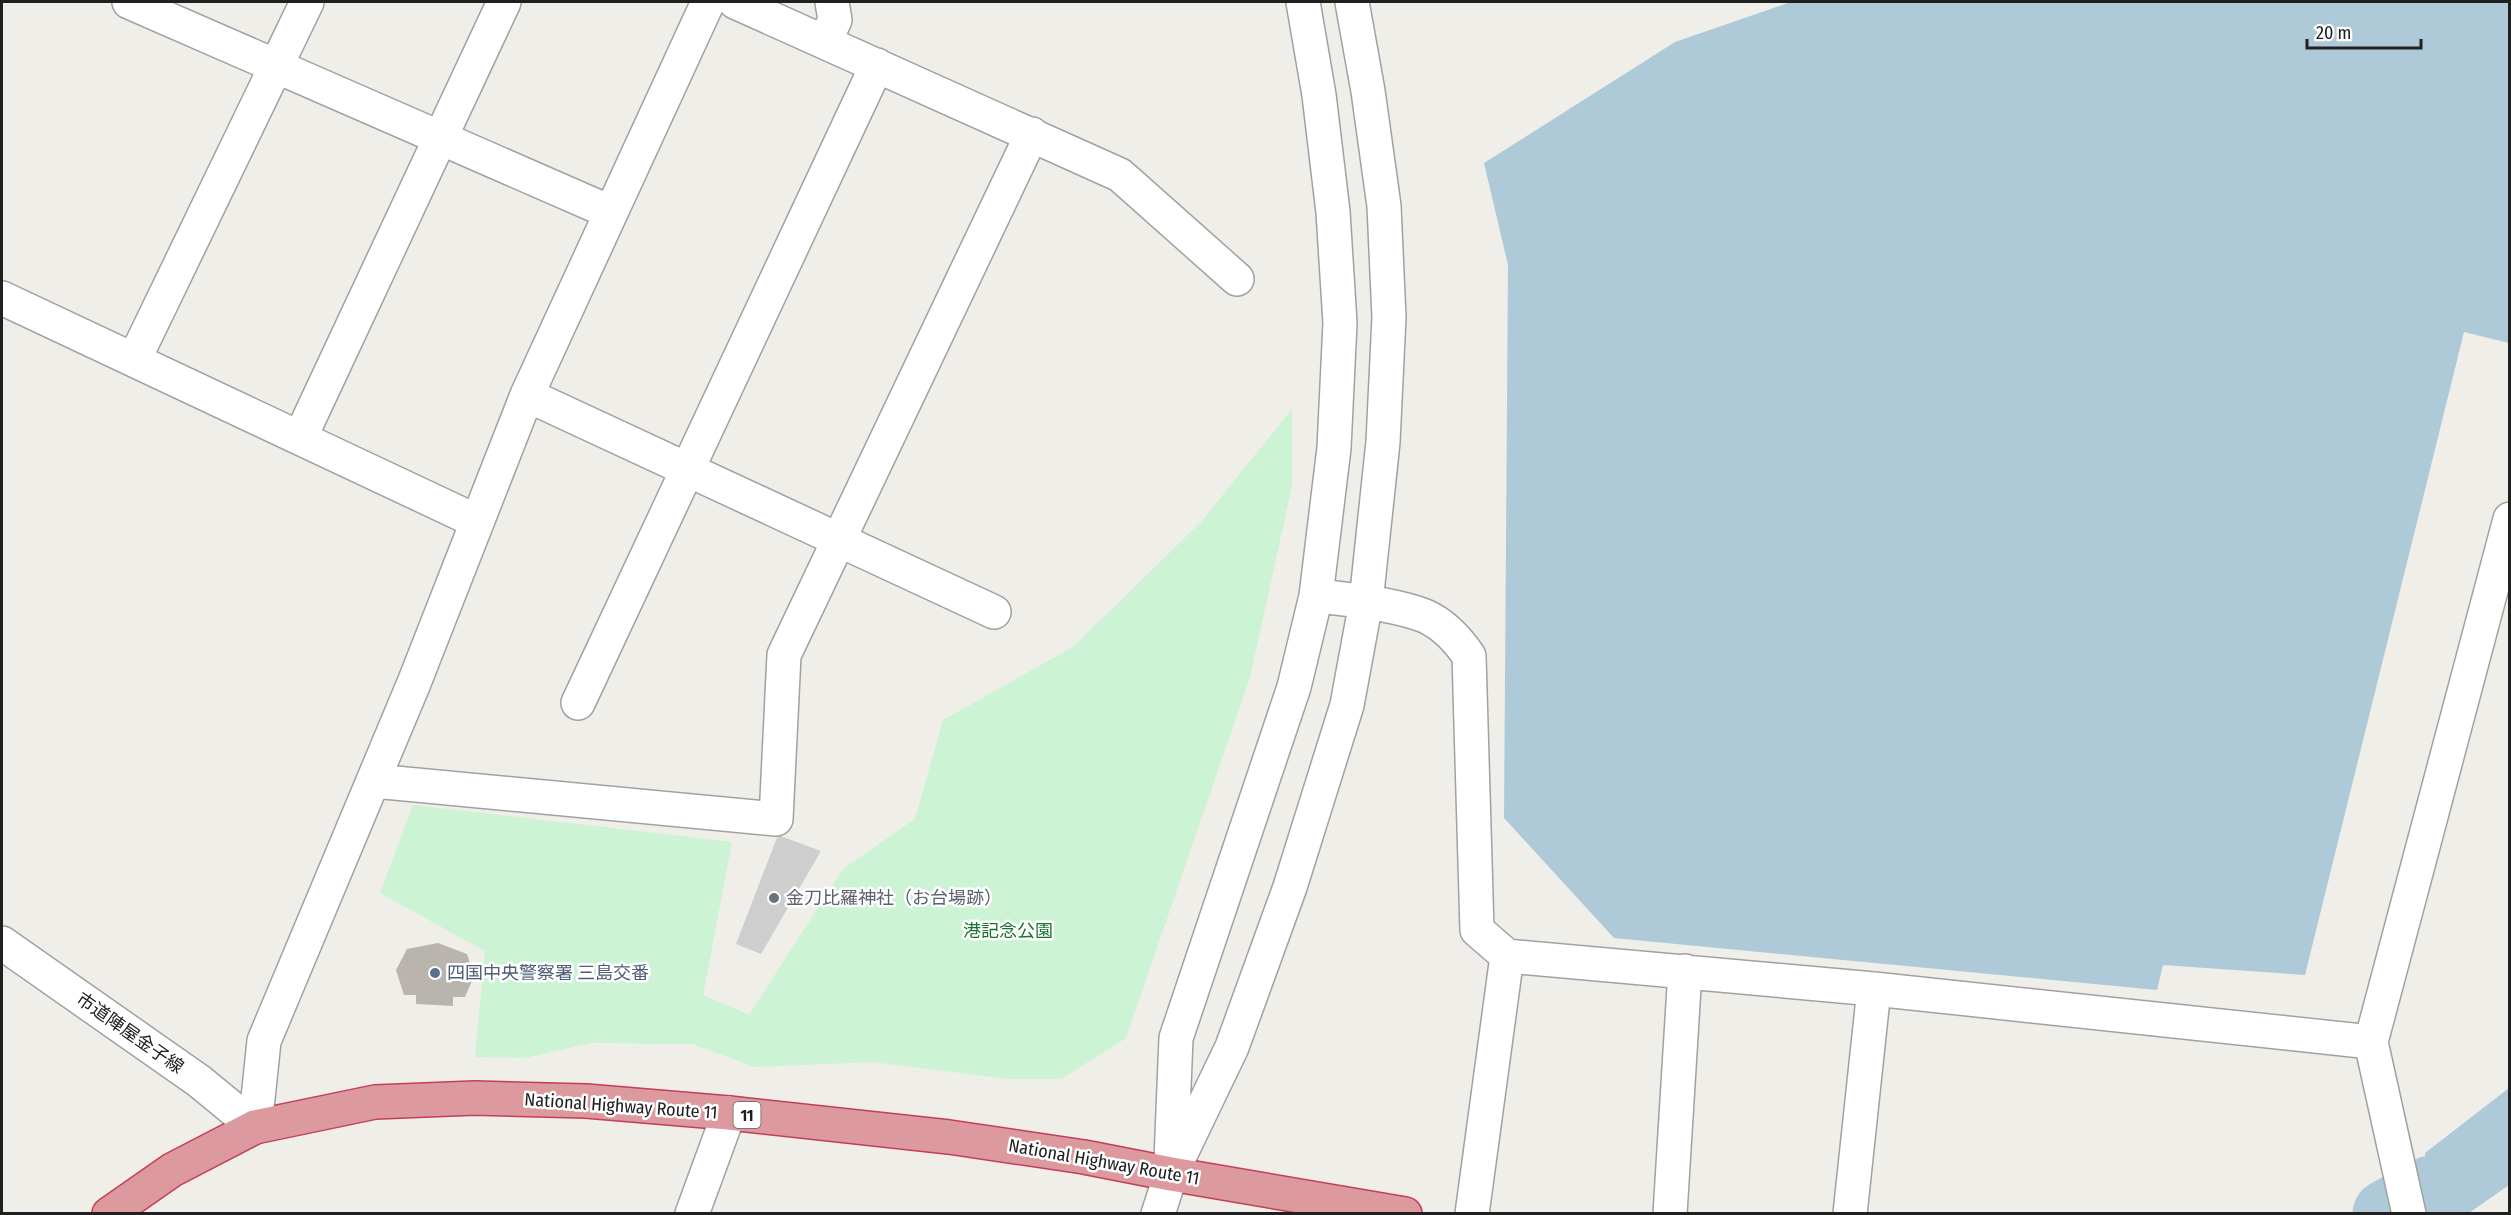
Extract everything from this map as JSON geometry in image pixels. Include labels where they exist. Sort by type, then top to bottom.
[{"type":"highway","name":"National Highway Route 11","points":[[109,1214],[172,1170],[255,1127],[375,1102],[475,1098],[586,1101],[729,1113],[949,1137],[1084,1156],[1171,1174],[1405,1214]]},
{"type":"street","points":[[129,2],[610,212]]},
{"type":"street","points":[[134,360],[307,2]]},
{"type":"street","points":[[300,438],[504,2]]},
{"type":"street","points":[[255,1127],[264,1041],[374,781],[527,395],[708,2]]},
{"type":"street","points":[[735,2],[1120,175],[1237,279]]},
{"type":"street","points":[[825,41],[835,20],[832,2]]},
{"type":"street","points":[[1171,1174],[1176,1038],[1294,687],[1316,596],[1334,448],[1341,323],[1326,153],[1319,95],[1303,2]]},
{"type":"street","points":[[1158,1214],[1171,1174],[1232,1047],[1290,887],[1347,705],[1366,602],[1383,441],[1389,316],[1384,206],[1368,91],[1352,2]]},
{"type":"street","points":[[578,703],[877,65]]},
{"type":"street","points":[[374,781],[776,819],[784,656],[837,539],[1032,134]]},
{"type":"street","points":[[2,298],[477,520]]},
{"type":"street","points":[[527,395],[994,612]]},
{"type":"street","points":[[2409,1214],[2371,1042],[2510,519]]},
{"type":"street","points":[[1316,596],[1366,602],[1426,616],[1456,638],[1469,656],[1477,930],[1507,956],[1874,989],[2371,1042]]},
{"type":"street","name":"市道陣屋金子線","points":[[2,943],[199,1081],[255,1127]]},
{"type":"street","points":[[1472,1214],[1507,956]]},
{"type":"street","points":[[1670,1214],[1685,971]]},
{"type":"street","points":[[1850,1214],[1874,989]]},
{"type":"street","points":[[692,1214],[729,1113]]},
{"type":"shaded area","name":"金刀比羅神社（お台場跡）","points":[[778,835],[821,851],[761,954],[736,944]]},
{"type":"green space","name":"港記念公園","points":[[1292,409],[1292,486],[1250,677],[1126,1038],[1061,1079],[1009,1079],[872,1062],[755,1067],[692,1044],[591,1043],[525,1058],[475,1057],[485,951],[380,893],[413,805],[732,842],[703,995],[749,1015],[843,869],[915,819],[943,720],[1073,647],[1201,522]]},
{"type":"water","points":[[1791,2],[2509,2],[2509,343],[2464,332],[2305,975],[2163,965],[2157,990],[1614,938],[1504,818],[1508,265],[1484,163],[1675,42]]},
{"type":"water","points":[[2509,1088],[2509,1185],[2469,1213],[2434,1213],[2425,1153]]},
{"type":"building","name":"四国中央警察署 三島交番","points":[[438,943],[467,954],[474,976],[465,997],[453,997],[453,1006],[416,1004],[416,995],[404,995],[396,970],[407,949]]},
{"type":"waterway","points":[[2387,1214],[2431,1190]]},
{"type":"place","name":"金刀比羅神社（お台場跡）","points":[[774,898]]},
{"type":"place","name":"四国中央警察署 三島交番","points":[[435,973]]}]
